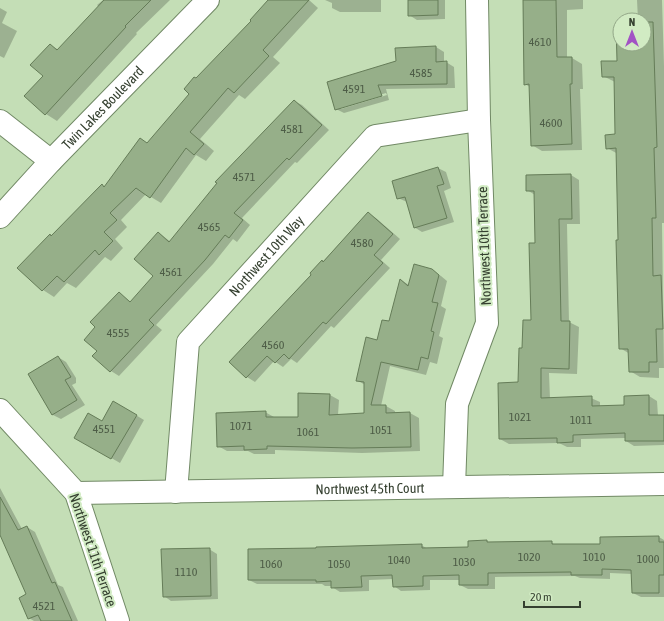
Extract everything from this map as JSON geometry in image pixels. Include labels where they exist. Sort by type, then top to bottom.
[{"type":"street","name":"Twin Lakes Boulevard","points":[[0,217],[51,161],[208,0]]},
{"type":"street","name":"Northwest 10th Terrace","points":[[454,487],[457,404],[487,323],[479,120],[477,0]]},
{"type":"street","name":"Northwest 10th Way","points":[[176,492],[188,342],[375,136],[479,120]]},
{"type":"street","points":[[0,121],[51,161]]},
{"type":"street","name":"Northwest 11th Terrace","points":[[0,410],[76,494],[118,621]]},
{"type":"street","name":"Northwest 45th Court","points":[[76,494],[664,484]]},
{"type":"building","points":[[104,0],[151,0],[125,26],[126,27],[45,115],[24,96],[43,76],[30,65],[50,44],[57,50]]},
{"type":"building","points":[[268,0],[309,0],[263,50],[269,56],[234,93],[228,88],[190,132],[204,144],[194,155],[186,148],[150,198],[136,188],[110,213],[117,220],[104,232],[113,241],[99,255],[95,250],[64,282],[57,276],[42,291],[17,268],[102,184],[104,187],[140,138],[147,143],[189,94],[184,89],[194,77],[196,78],[251,21],[250,20]]},
{"type":"building","points":[[408,0],[438,0],[438,15],[408,16]]},
{"type":"building","points":[[523,0],[556,0],[557,57],[572,57],[572,84],[570,84],[572,144],[531,146],[529,84],[524,85]]},
{"type":"building","points":[[653,22],[657,147],[654,148],[656,218],[652,218],[653,276],[661,275],[663,329],[656,329],[657,362],[649,362],[649,372],[629,372],[628,349],[619,349],[616,240],[618,240],[616,148],[606,149],[605,135],[615,134],[614,77],[602,77],[601,61],[617,61],[617,52],[652,52]]},
{"type":"building","points":[[436,46],[436,62],[447,61],[447,84],[378,85],[382,96],[335,110],[327,82],[396,61],[395,48]]},
{"type":"building","points":[[294,100],[322,125],[289,160],[287,158],[234,213],[243,220],[229,238],[225,235],[205,260],[149,320],[154,325],[110,372],[92,356],[97,351],[84,340],[95,327],[90,322],[119,292],[130,302],[153,276],[134,259],[158,232],[169,242],[217,183],[215,182]]},
{"type":"building","points":[[438,167],[444,184],[437,186],[447,218],[414,228],[405,197],[397,199],[392,181]]},
{"type":"building","points":[[571,174],[572,219],[559,219],[561,321],[570,321],[569,369],[541,368],[541,398],[592,396],[592,406],[624,405],[624,396],[649,395],[649,415],[664,415],[664,441],[625,441],[625,433],[573,435],[573,442],[557,443],[557,438],[499,439],[498,383],[518,382],[519,348],[522,348],[523,320],[531,320],[529,243],[535,243],[534,191],[526,191],[526,175]]},
{"type":"building","points":[[368,212],[393,234],[374,255],[383,263],[326,324],[323,322],[289,359],[284,354],[275,363],[267,356],[246,378],[229,362]]},
{"type":"building","points":[[414,264],[432,269],[439,275],[432,302],[438,303],[431,331],[434,332],[428,359],[421,357],[418,370],[381,362],[371,405],[386,405],[386,413],[410,412],[411,447],[352,448],[267,446],[267,449],[244,450],[244,446],[217,447],[216,413],[266,411],[266,417],[298,417],[298,393],[330,394],[329,415],[364,413],[364,382],[356,381],[366,337],[377,340],[382,320],[389,321],[400,279],[408,286]]},
{"type":"building","points":[[58,356],[71,377],[65,380],[77,400],[52,415],[28,374]]},
{"type":"building","points":[[113,401],[137,415],[111,459],[74,438],[88,413],[102,421]]},
{"type":"building","points":[[0,497],[18,530],[27,526],[52,583],[55,582],[72,621],[41,621],[38,615],[28,619],[19,598],[26,594],[0,535]]},
{"type":"building","points":[[659,536],[659,542],[664,542],[664,575],[659,575],[659,593],[632,593],[631,570],[602,569],[602,575],[571,575],[571,572],[488,573],[488,585],[459,585],[459,575],[423,576],[423,586],[393,587],[392,575],[361,576],[362,587],[331,588],[331,581],[316,582],[316,580],[248,580],[248,549],[422,544],[422,548],[468,547],[468,541],[487,540],[487,542],[552,541],[552,544],[600,544],[600,537]]},
{"type":"building","points":[[210,548],[211,596],[163,597],[161,549]]}]
